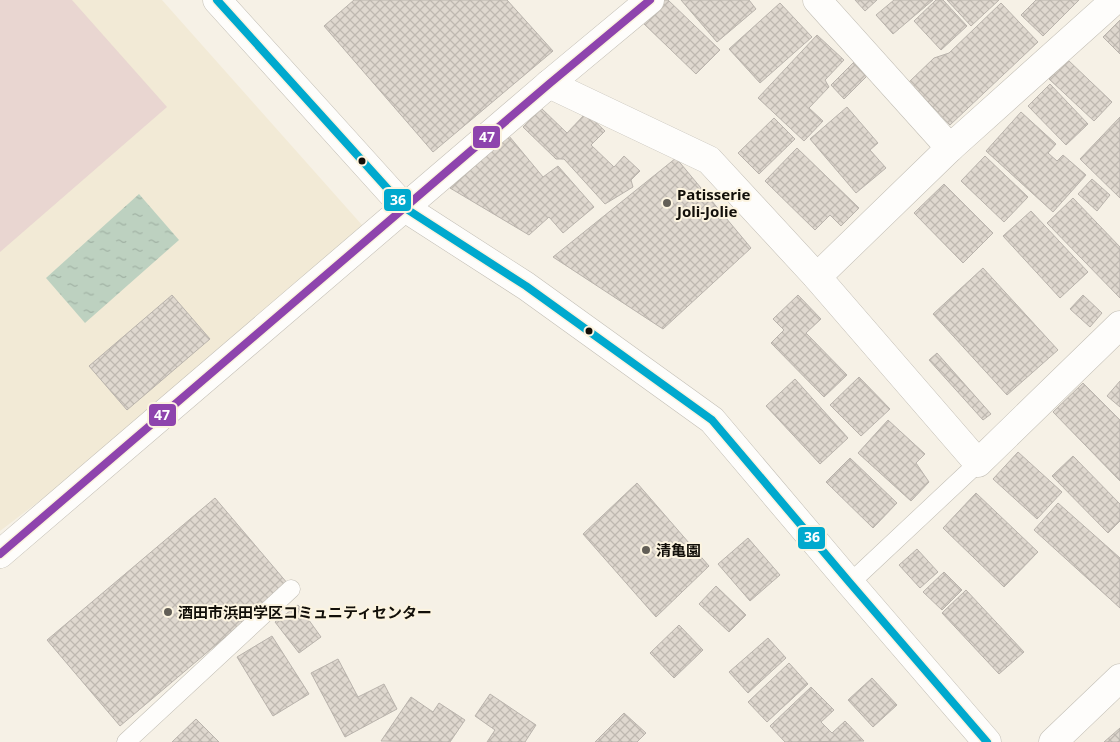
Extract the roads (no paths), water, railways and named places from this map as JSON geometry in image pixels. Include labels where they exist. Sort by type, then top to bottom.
[{"type":"street","points":[[217,0],[405,208],[526,286],[712,420],[987,742]]},
{"type":"street","points":[[0,554],[549,84],[650,0]]},
{"type":"street","points":[[817,0],[950,148]]},
{"type":"street","points":[[817,277],[950,148],[1115,0]]},
{"type":"street","points":[[549,84],[709,160],[817,277],[978,463],[1120,325]]},
{"type":"street","points":[[1053,742],[1120,678]]},
{"type":"lane","points":[[850,583],[978,463]]},
{"type":"lane","points":[[126,742],[291,589]]},
{"type":"water","points":[[139,194],[179,240],[85,323],[46,278]]},
{"type":"place","name":"Patisserie Joli-Jolie","points":[[667,203]]},
{"type":"place","name":"清亀園","points":[[646,550]]},
{"type":"place","name":"酒田市浜田学区コミュニティセンター","points":[[168,612]]}]
